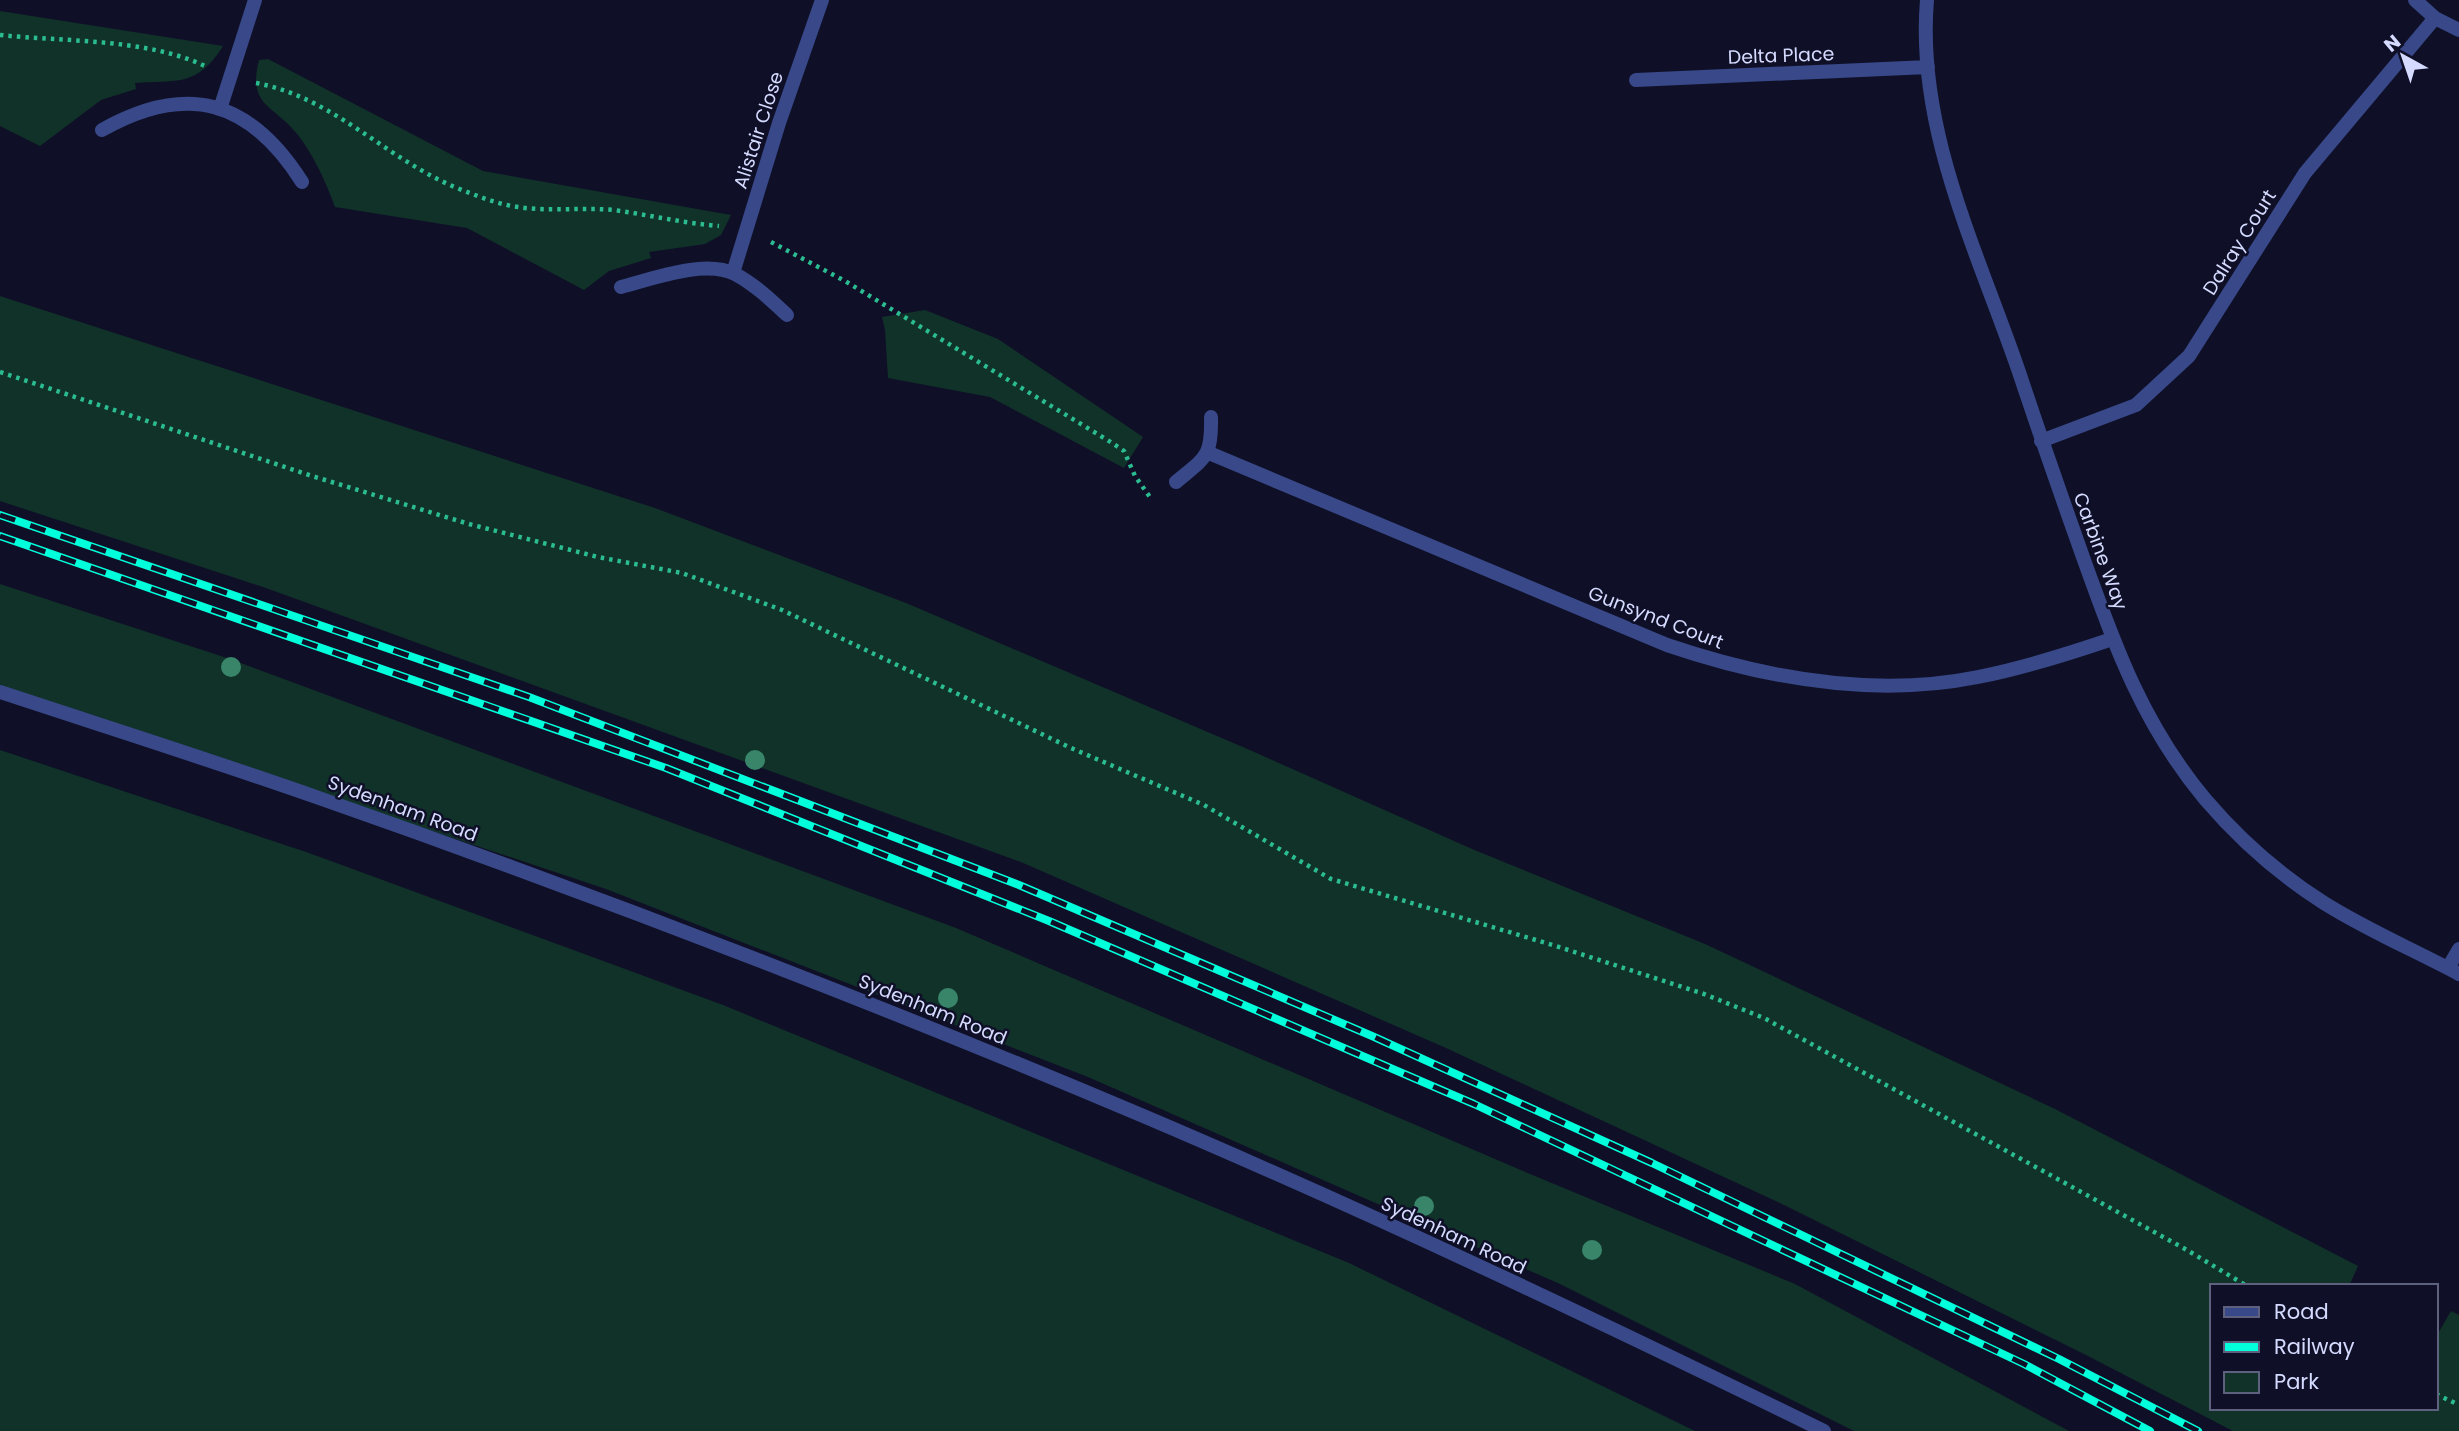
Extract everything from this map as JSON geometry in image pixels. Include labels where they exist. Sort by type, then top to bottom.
[{"type":"street","points":[[220,109],[255,0]]},
{"type":"street","name":"Alistair Close","points":[[733,273],[779,123],[822,0]]},
{"type":"street","name":"Carbine Way","points":[[1927,0],[1925,23],[1928,67],[1945,170],[2112,639],[2151,723],[2199,791],[2240,836],[2279,870],[2324,903],[2453,971]]},
{"type":"street","points":[[2415,0],[2435,18],[2459,30]]},
{"type":"street","name":"Dalray Court","points":[[2041,441],[2136,405],[2189,356],[2305,173],[2435,18]]},
{"type":"street","name":"Delta Place","points":[[1636,80],[1928,67]]},
{"type":"street","points":[[102,130],[145,109],[189,103],[220,109],[253,126],[285,158],[302,182]]},
{"type":"street","points":[[621,287],[705,269],[733,273],[787,315]]},
{"type":"street","points":[[1176,482],[1209,453],[1212,440],[1211,417]]},
{"type":"street","name":"Gunsynd Court","points":[[1209,453],[1667,645],[1722,664],[1778,677],[1840,684],[1903,685],[1964,679],[2048,661],[2112,639]]},
{"type":"street","name":"Sydenham Road","points":[[0,692],[318,797],[555,883],[910,1020],[1145,1117],[1403,1231],[1824,1431]]},
{"type":"street","points":[[2453,971],[2459,949]]},
{"type":"path","points":[[0,35],[139,47],[191,60],[231,79],[280,88],[313,102],[432,177],[484,199],[519,207],[612,210],[746,232],[777,244],[845,281],[1110,441],[1124,451],[1135,475],[1154,502],[1176,482]]},
{"type":"path","points":[[0,372],[351,488],[469,524],[598,557],[682,573],[782,610],[1071,748],[1205,805],[1331,879],[1556,946],[1703,994],[1763,1018],[2187,1250],[2244,1284]]},
{"type":"path","points":[[2438,1395],[2459,1405]]},
{"type":"green space","points":[[0,11],[223,46],[214,59],[195,75],[175,81],[135,83],[136,89],[101,100],[40,146],[0,126]]},
{"type":"green space","points":[[268,59],[483,171],[731,215],[721,235],[705,244],[649,252],[651,258],[609,271],[584,290],[467,228],[335,207],[304,143],[260,96],[256,75],[259,60]]},
{"type":"green space","points":[[0,296],[655,508],[906,603],[1252,751],[1472,849],[1705,944],[2055,1109],[2358,1266],[2350,1284],[2210,1284],[2210,1410],[2438,1410],[2438,1334],[2451,1311],[2459,1315],[2459,1431],[2233,1431],[1780,1203],[1446,1048],[1021,862],[266,588],[0,501]]},
{"type":"green space","points":[[925,310],[998,339],[1143,437],[1124,468],[990,397],[888,378],[882,317]]},
{"type":"green space","points":[[0,584],[230,659],[956,928],[1523,1171],[1795,1284],[2069,1431],[1854,1431],[1560,1284],[1088,1077],[606,889],[0,687]]},
{"type":"green space","points":[[0,750],[309,853],[723,1005],[1349,1263],[1695,1431],[0,1431]]},
{"type":"railway","points":[[0,515],[529,697],[1019,885],[1372,1036],[1652,1163],[2059,1359],[2198,1431]]},
{"type":"railway","points":[[0,536],[666,768],[1049,921],[1474,1104],[2024,1364],[2150,1431]]}]
